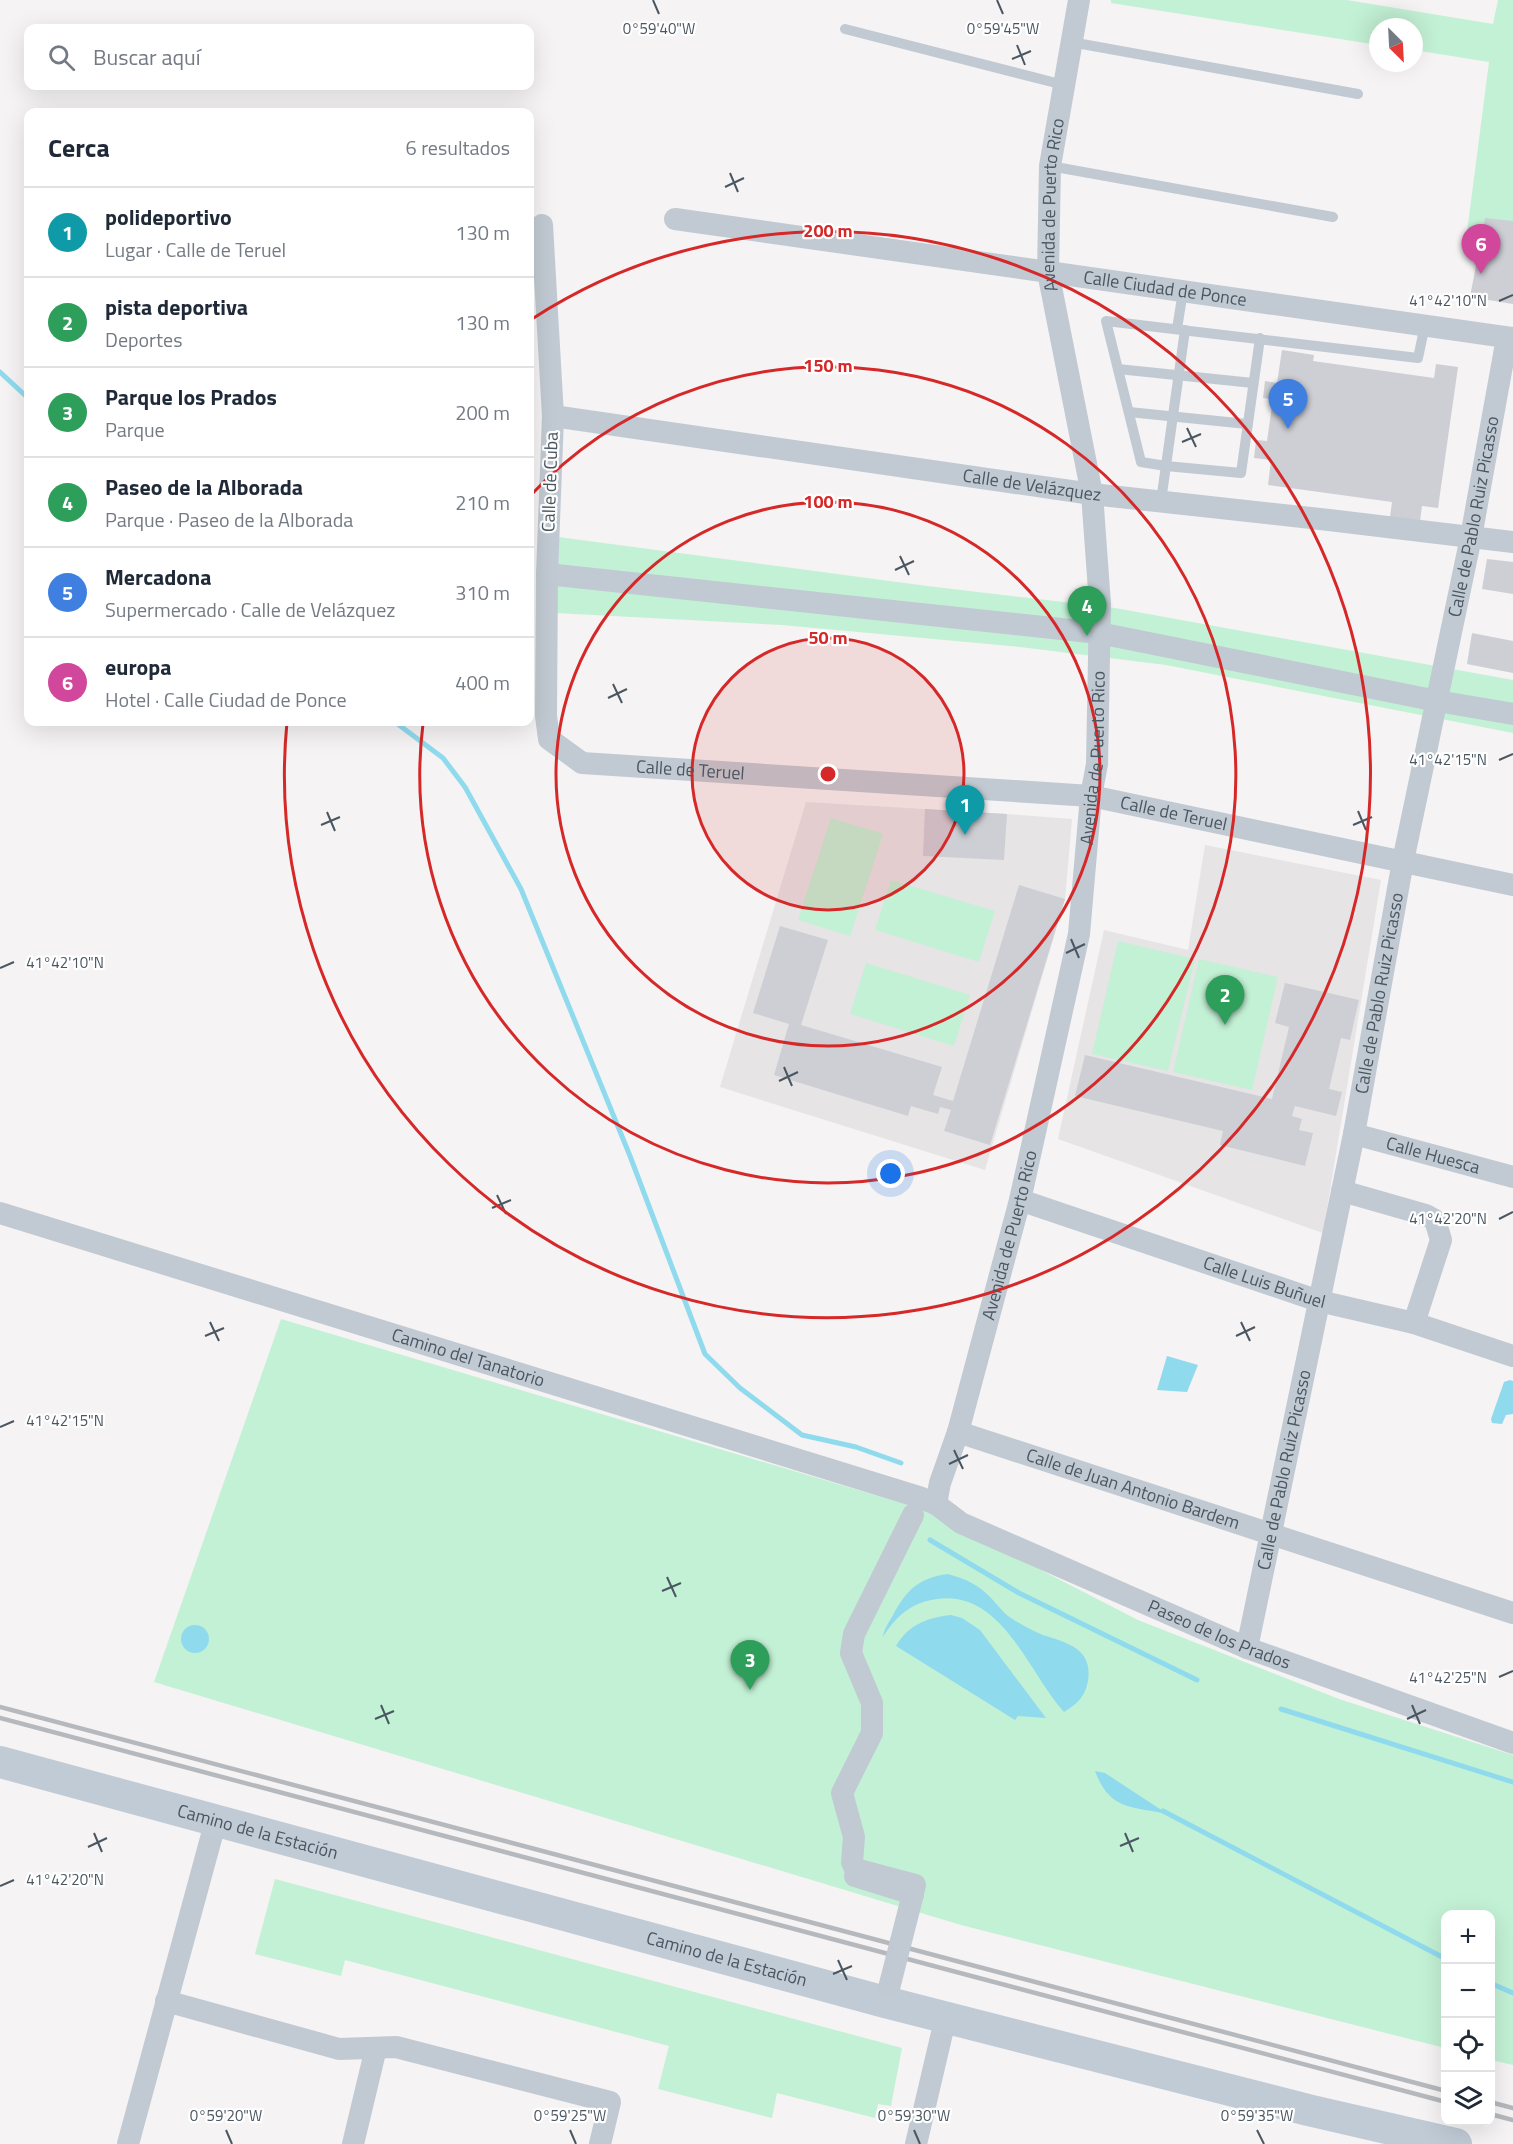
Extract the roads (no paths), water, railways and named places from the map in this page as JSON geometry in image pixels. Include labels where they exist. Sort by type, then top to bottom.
[{"type":"street","name":"Avenida de Puerto Rico","points":[[936,1504],[940,1483],[958,1432],[1020,1200],[1079,934],[1091,796],[1097,764],[1100,604],[1092,494],[1048,272],[1050,166],[1079,0]]},
{"type":"street","name":"Calle Ciudad de Ponce","points":[[675,219],[1510,338]]},
{"type":"street","name":"Calle de Cuba","points":[[542,225],[553,416],[547,574],[546,716],[549,739]]},
{"type":"street","name":"Calle de Pablo Ruiz Picasso","points":[[1247,1648],[1354,1134],[1403,861],[1510,338]]},
{"type":"street","name":"Calle de Velázquez","points":[[553,416],[1092,494],[1513,542]]},
{"type":"street","points":[[547,574],[1099,633],[1437,701],[1513,714]]},
{"type":"street","name":"Calle de Teruel","points":[[549,739],[582,763],[1091,796],[1513,885]]},
{"type":"street","name":"Calle Huesca","points":[[1354,1134],[1513,1177]]},
{"type":"street","points":[[1342,1191],[1426,1215],[1435,1220],[1441,1240],[1414,1323]]},
{"type":"street","name":"Calle Luis Buñuel","points":[[1020,1200],[1319,1301],[1414,1323],[1513,1356]]},
{"type":"street","name":"Camino del Tanatorio","points":[[0,1213],[936,1504]]},
{"type":"street","name":"Calle de Juan Antonio Bardem","points":[[958,1432],[1513,1613]]},
{"type":"street","name":"Paseo de los Prados","points":[[936,1504],[961,1523],[1247,1648],[1513,1743]]},
{"type":"street","points":[[889,1988],[913,1894],[855,1876],[855,1873],[914,1889],[915,1885],[855,1869],[852,1862],[854,1837],[842,1793],[872,1733],[872,1703],[851,1653],[854,1634],[913,1515]]},
{"type":"street","name":"Camino de la Estación","points":[[0,1762],[885,2002],[1308,2110],[1456,2144]]},
{"type":"street","points":[[128,2144],[216,1820]]},
{"type":"street","points":[[166,2001],[339,2049],[396,2047],[610,2102],[600,2144]]},
{"type":"street","points":[[916,2144],[946,2016]]},
{"type":"street","points":[[353,2144],[376,2048]]},
{"type":"lane","points":[[845,29],[1064,85]]},
{"type":"lane","points":[[1071,42],[1358,94]]},
{"type":"lane","points":[[1050,166],[1333,217]]},
{"type":"lane","points":[[1161,501],[1179,375],[1183,291]]},
{"type":"lane","points":[[1260,338],[1241,473],[1141,462],[1106,321],[1260,338],[1418,358],[1425,325]]},
{"type":"lane","points":[[1118,369],[1253,383]]},
{"type":"lane","points":[[1128,412],[1247,424]]},
{"type":"water","points":[[1167,1356],[1198,1365],[1187,1392],[1157,1390]]},
{"type":"water","points":[[1513,1381],[1513,1414],[1506,1415],[1502,1424],[1492,1423],[1491,1419],[1504,1382]]},
{"type":"water","points":[[948,1574],[977,1586],[1005,1614],[1018,1623],[1070,1645],[1083,1654],[1089,1670],[1088,1681],[1083,1696],[1077,1703],[1064,1712],[1011,1637],[996,1620],[979,1607],[960,1600],[937,1599],[920,1603],[899,1617],[883,1637],[888,1623],[903,1598],[915,1586],[929,1578]]},
{"type":"water","points":[[951,1615],[962,1618],[980,1630],[1046,1718],[1018,1716],[1015,1720],[896,1646],[907,1632],[919,1623]]},
{"type":"water","points":[[195,1625],[205,1629],[209,1639],[205,1649],[195,1653],[185,1649],[181,1639],[185,1629]]},
{"type":"water","points":[[1095,1771],[1105,1773],[1163,1811],[1162,1813],[1129,1806],[1113,1799],[1100,1783]]},
{"type":"waterway","points":[[0,372],[24,394]]},
{"type":"waterway","points":[[400,726],[443,758],[465,787],[521,889],[630,1156],[705,1354],[740,1388],[802,1435],[856,1447],[901,1463]]},
{"type":"waterway","points":[[930,1540],[1019,1593],[1197,1680]]},
{"type":"waterway","points":[[1281,1709],[1513,1782]]},
{"type":"waterway","points":[[1163,1811],[1441,1956]]},
{"type":"waterway","points":[[1495,1985],[1513,1993]]},
{"type":"railway","points":[[0,1707],[1441,2090]]},
{"type":"railway","points":[[0,1718],[1441,2101]]},
{"type":"railway","points":[[1495,2103],[1513,2108]]},
{"type":"railway","points":[[1495,2115],[1513,2120]]},
{"type":"place","name":"europa","points":[[1481,274]]},
{"type":"place","name":"Mercadona","points":[[1288,429]]},
{"type":"place","name":"Paseo de la Alborada","points":[[1087,636]]},
{"type":"place","name":"polideportivo","points":[[965,835]]},
{"type":"place","name":"pista deportiva","points":[[1225,1025]]},
{"type":"place","name":"Parque los Prados","points":[[750,1690]]}]
